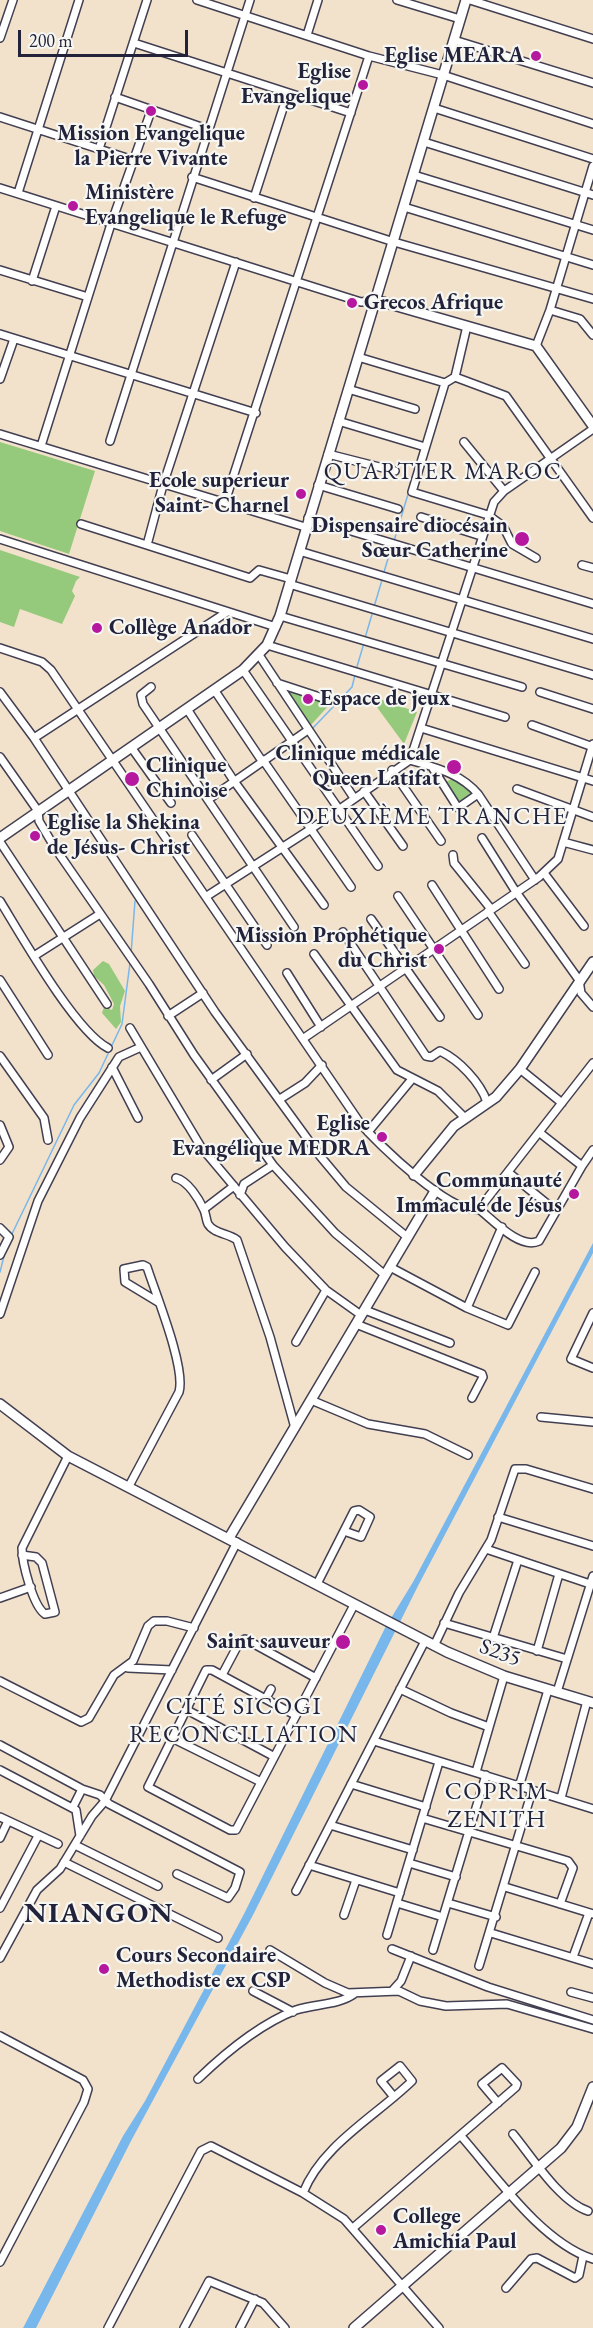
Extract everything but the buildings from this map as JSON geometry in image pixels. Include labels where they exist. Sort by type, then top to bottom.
[{"type":"street","points":[[0,38],[13,0]]},
{"type":"street","points":[[18,194],[79,0]]},
{"type":"street","points":[[99,149],[147,0]]},
{"type":"street","points":[[197,0],[369,56],[443,75],[593,124]]},
{"type":"street","points":[[110,441],[207,129],[250,0]]},
{"type":"street","points":[[307,35],[318,0]]},
{"type":"street","points":[[397,0],[460,19]]},
{"type":"street","points":[[107,1004],[0,840],[68,790],[215,691],[243,670],[267,645],[280,616],[460,19],[468,0],[593,39]]},
{"type":"street","points":[[454,40],[593,83]]},
{"type":"street","points":[[134,44],[351,113]]},
{"type":"street","points":[[225,502],[256,413],[369,56]]},
{"type":"street","points":[[254,198],[288,93]]},
{"type":"street","points":[[116,97],[207,129]]},
{"type":"street","points":[[434,108],[593,159]]},
{"type":"street","points":[[41,446],[132,160],[151,111]]},
{"type":"street","points":[[0,117],[132,160]]},
{"type":"street","points":[[424,142],[589,193]]},
{"type":"street","points":[[536,346],[550,310],[576,224],[589,193],[593,166]]},
{"type":"street","points":[[414,175],[593,230]]},
{"type":"street","points":[[192,177],[317,219],[593,299]]},
{"type":"street","points":[[0,188],[365,303],[376,300],[536,346],[593,427],[504,491],[494,502],[410,760],[392,770],[282,848],[207,896]]},
{"type":"street","points":[[32,280],[56,206]]},
{"type":"street","points":[[404,207],[593,265]]},
{"type":"street","points":[[147,545],[163,485],[236,262]]},
{"type":"street","points":[[0,270],[88,297]]},
{"type":"street","points":[[550,310],[580,319],[593,335]]},
{"type":"street","points":[[467,326],[455,377],[445,383],[412,492],[488,515],[503,526],[512,544],[536,558]]},
{"type":"street","points":[[0,334],[256,413]]},
{"type":"street","points":[[0,380],[14,339]]},
{"type":"street","points":[[358,357],[445,383]]},
{"type":"street","points":[[455,377],[506,396],[593,519]]},
{"type":"street","points":[[348,389],[415,409]]},
{"type":"street","points":[[338,421],[425,447]]},
{"type":"street","points":[[0,434],[163,485],[472,567],[593,604]]},
{"type":"street","points":[[464,442],[504,491]]},
{"type":"street","points":[[328,454],[395,471]]},
{"type":"street","points":[[318,485],[398,509]]},
{"type":"street","points":[[421,517],[482,536]]},
{"type":"street","points":[[81,524],[250,578],[259,570],[593,675]]},
{"type":"street","points":[[0,539],[276,627]]},
{"type":"street","points":[[299,550],[593,639]]},
{"type":"street","points":[[582,565],[593,568]]},
{"type":"street","points":[[34,738],[228,612]]},
{"type":"street","points":[[280,616],[522,687]]},
{"type":"street","points":[[267,645],[505,717]]},
{"type":"street","points":[[0,648],[47,666],[368,1132],[414,1175],[435,1191],[471,1209],[479,1209],[517,1238],[534,1244],[539,1241],[593,1150]]},
{"type":"street","points":[[259,655],[354,798]]},
{"type":"street","points":[[243,670],[378,866]]},
{"type":"street","points":[[277,683],[335,702]]},
{"type":"street","points":[[151,687],[142,693],[140,698],[158,728],[294,927]]},
{"type":"street","points":[[215,691],[351,887]]},
{"type":"street","points":[[0,692],[34,738],[203,993],[320,1156],[346,1187],[406,1236]]},
{"type":"street","points":[[540,692],[593,709]]},
{"type":"street","points":[[187,709],[234,781],[324,905]]},
{"type":"street","points":[[304,1038],[535,880],[558,859],[593,746],[532,724]]},
{"type":"street","points":[[421,728],[593,781]]},
{"type":"street","points":[[208,799],[308,730]]},
{"type":"street","points":[[131,747],[171,803]]},
{"type":"street","points":[[0,757],[38,811],[39,821],[55,848],[211,1080],[273,1165],[335,1233],[388,1271],[508,1325],[535,1272]]},
{"type":"street","points":[[410,760],[459,776],[478,794],[535,880]]},
{"type":"street","points":[[432,767],[456,807],[460,808],[478,794]]},
{"type":"street","points":[[392,770],[441,841]]},
{"type":"street","points":[[517,789],[593,817]]},
{"type":"street","points":[[364,791],[403,846]]},
{"type":"street","points":[[192,836],[267,945]]},
{"type":"street","points":[[482,838],[516,892],[579,980],[581,993],[593,1006]]},
{"type":"street","points":[[563,842],[593,850]]},
{"type":"street","points":[[453,855],[454,863],[525,964]]},
{"type":"street","points":[[544,873],[584,926]]},
{"type":"street","points":[[432,885],[462,928],[499,989]]},
{"type":"street","points":[[398,896],[478,1015]]},
{"type":"street","points":[[0,901],[34,956],[89,1034],[108,1047]]},
{"type":"street","points":[[34,956],[100,914]]},
{"type":"street","points":[[371,919],[440,1017]]},
{"type":"street","points":[[343,932],[426,1056],[431,1057],[440,1051],[446,1054],[477,1083],[487,1102]]},
{"type":"street","points":[[314,954],[353,1005],[359,1019],[390,1062],[402,1074],[438,1091],[464,1117]]},
{"type":"street","points":[[414,1175],[446,1134],[464,1117],[496,1097],[520,1069],[593,962]]},
{"type":"street","points":[[287,973],[321,1027]]},
{"type":"street","points":[[0,980],[48,1055]]},
{"type":"street","points":[[168,1016],[203,993]]},
{"type":"street","points":[[130,1028],[201,1147],[285,1247],[327,1290],[363,1313],[450,1343]]},
{"type":"street","points":[[0,1314],[38,1201],[80,1118],[119,1057],[141,1047]]},
{"type":"street","points":[[211,1080],[247,1054]]},
{"type":"street","points":[[0,1056],[44,1118],[48,1140]]},
{"type":"street","points":[[479,1209],[593,1063]]},
{"type":"street","points":[[280,1099],[305,1083],[322,1065]]},
{"type":"street","points":[[112,1067],[138,1118]]},
{"type":"street","points":[[520,1069],[562,1103]]},
{"type":"street","points":[[368,1132],[412,1079]]},
{"type":"street","points":[[0,1125],[9,1147],[0,1160]]},
{"type":"street","points":[[540,1132],[582,1166]]},
{"type":"street","points":[[240,1195],[244,1184],[273,1165]]},
{"type":"street","points":[[509,1173],[556,1211]]},
{"type":"street","points":[[176,1178],[188,1184],[204,1209],[208,1224],[215,1232],[229,1234],[237,1240],[270,1337],[295,1428]]},
{"type":"street","points":[[204,1209],[234,1186]]},
{"type":"street","points":[[0,1958],[31,1900],[64,1862],[105,1801],[194,1628],[233,1540],[311,1400],[388,1271],[406,1236],[435,1191]]},
{"type":"street","points":[[467,1308],[502,1227]]},
{"type":"street","points":[[0,1228],[9,1237],[0,1255]]},
{"type":"street","points":[[129,1486],[181,1386],[182,1377],[158,1302],[146,1266],[124,1269],[125,1282],[158,1302]]},
{"type":"street","points":[[296,1342],[327,1290]]},
{"type":"street","points":[[593,1313],[591,1323],[571,1359],[593,1368]]},
{"type":"street","points":[[356,1324],[482,1374],[483,1377],[472,1398]]},
{"type":"street","points":[[400,1340],[405,1327]]},
{"type":"street","points":[[311,1400],[368,1424],[425,1434],[468,1455]]},
{"type":"street","name":"S235","points":[[0,1404],[68,1456],[399,1628],[504,1676],[590,1702]]},
{"type":"street","points":[[541,1417],[593,1422]]},
{"type":"street","points":[[22,1555],[36,1557],[42,1563],[56,1612],[45,1614],[40,1611],[22,1555],[25,1540],[68,1456]]},
{"type":"street","points":[[296,1891],[400,1689],[444,1623],[486,1549],[514,1472],[519,1468],[593,1489]]},
{"type":"street","points":[[498,1517],[593,1546]]},
{"type":"street","points":[[317,1584],[344,1531]]},
{"type":"street","points":[[486,1549],[590,1584]]},
{"type":"street","points":[[493,1638],[518,1560]]},
{"type":"street","points":[[537,1651],[560,1574]]},
{"type":"street","points":[[519,1787],[553,1691],[567,1659],[593,1576]]},
{"type":"street","points":[[0,1598],[31,1587]]},
{"type":"street","points":[[295,1714],[222,1675],[206,1670],[148,1787],[235,1830],[354,1605]]},
{"type":"street","points":[[128,1668],[148,1626],[153,1621],[167,1621],[194,1628]]},
{"type":"street","points":[[444,1623],[567,1659]]},
{"type":"street","points":[[222,1675],[239,1642],[245,1639],[316,1678]]},
{"type":"street","points":[[0,1681],[81,1722],[89,1718],[114,1675],[128,1668],[172,1670]]},
{"type":"street","points":[[476,1772],[504,1676]]},
{"type":"street","points":[[266,1698],[271,1689]]},
{"type":"street","points":[[400,1689],[451,1713],[489,1726]]},
{"type":"street","points":[[561,1798],[590,1702]]},
{"type":"street","points":[[187,1710],[273,1756]]},
{"type":"street","points":[[172,1738],[261,1782]]},
{"type":"street","points":[[374,1741],[593,1809]]},
{"type":"street","points":[[0,1745],[82,1789],[96,1792],[105,1801],[240,1872],[235,1888],[228,1898],[177,1874]]},
{"type":"street","points":[[387,1935],[439,1762]]},
{"type":"street","points":[[0,1770],[73,1807],[78,1814],[80,1836]]},
{"type":"street","points":[[433,1950],[486,1775]]},
{"type":"street","points":[[351,1784],[426,1807]]},
{"type":"street","points":[[73,1807],[82,1789]]},
{"type":"street","points":[[479,1966],[496,1917],[532,1791]]},
{"type":"street","points":[[0,1817],[58,1844]]},
{"type":"street","points":[[422,1818],[573,1864],[560,1904]]},
{"type":"street","points":[[0,1838],[8,1821]]},
{"type":"street","points":[[330,1825],[413,1850]]},
{"type":"street","points":[[0,1908],[38,1836]]},
{"type":"street","points":[[75,1845],[158,1886]]},
{"type":"street","points":[[64,1862],[218,1938]]},
{"type":"street","points":[[409,1863],[456,1877]]},
{"type":"street","points":[[309,1865],[400,1893]]},
{"type":"street","points":[[344,1915],[356,1880]]},
{"type":"street","points":[[505,1887],[591,1913],[573,1957]]},
{"type":"street","points":[[397,1903],[443,1917]]},
{"type":"street","points":[[448,1903],[496,1917]]},
{"type":"street","points":[[491,1933],[593,1964]]},
{"type":"street","points":[[392,1948],[522,1998],[592,2019]]},
{"type":"street","points":[[270,1950],[325,1983],[354,1994]]},
{"type":"street","points":[[392,1991],[401,1981],[411,1956]]},
{"type":"street","points":[[254,1990],[293,2012]]},
{"type":"street","points":[[198,2079],[226,2053],[293,2012],[345,1999],[354,1994],[392,1991],[434,2005],[492,2003],[520,2006],[592,2029]]},
{"type":"street","points":[[571,1992],[593,1998]]},
{"type":"street","points":[[520,2006],[522,1998]]},
{"type":"street","points":[[0,2036],[83,2080],[88,2089],[84,2102],[0,2262]]},
{"type":"street","points":[[303,2193],[311,2175],[325,2158],[394,2097],[412,2081],[400,2066],[381,2081],[394,2097]]},
{"type":"street","points":[[353,2228],[461,2136],[498,2103],[517,2086],[502,2068],[482,2084],[498,2103]]},
{"type":"street","points":[[354,2328],[541,2168],[561,2148],[577,2127],[593,2087]]},
{"type":"street","points":[[513,2134],[577,2208],[588,2211]]},
{"type":"street","points":[[461,2136],[510,2193],[559,2243],[593,2259]]},
{"type":"street","points":[[108,2328],[205,2147],[211,2146],[333,2210],[353,2228],[439,2328]]},
{"type":"street","points":[[506,2288],[531,2259],[537,2258],[574,2278],[579,2275],[583,2256]]},
{"type":"street","points":[[184,2328],[209,2282],[255,2299],[267,2306],[285,2328]]},
{"type":"street","points":[[240,2328],[255,2299]]},
{"type":"green space","points":[[0,442],[95,471],[69,554],[0,531]]},
{"type":"green space","points":[[0,550],[80,577],[72,591],[75,596],[62,624],[20,609],[14,627],[0,622]]},
{"type":"green space","points":[[284,688],[331,703],[310,726]]},
{"type":"green space","points":[[368,695],[417,712],[404,744]]},
{"type":"green space","points":[[453,778],[474,789],[463,804],[450,797],[444,783]]},
{"type":"green space","points":[[103,961],[109,964],[125,991],[120,1006],[121,1022],[116,1029],[102,1013],[104,1007],[112,1010],[114,1004],[104,985],[94,976],[93,970]]},
{"type":"water","points":[[593,1243],[593,1253],[419,1584],[253,1915],[131,2141],[36,2328],[23,2328],[123,2136],[145,2101],[245,1912],[385,1628],[413,1582]]},
{"type":"waterway","points":[[394,541],[409,491]]},
{"type":"waterway","points":[[384,572],[392,545]]},
{"type":"waterway","points":[[374,607],[382,580]]},
{"type":"waterway","points":[[365,638],[373,611]]},
{"type":"waterway","points":[[356,670],[364,643]]},
{"type":"waterway","points":[[312,729],[352,687],[355,675]]},
{"type":"waterway","points":[[131,954],[135,901]]},
{"type":"waterway","points":[[11,1236],[74,1105],[99,1073],[122,1024],[130,963]]},
{"type":"waterway","points":[[0,1272],[5,1252]]},
{"type":"place","name":"Eglise MEARA","points":[[536,56]]},
{"type":"place","name":"Eglise Evangelique","points":[[363,85]]},
{"type":"place","name":"Mission Evangelique la Pierre Vivante","points":[[151,111]]},
{"type":"place","name":"Ministère Evangelique le Refuge","points":[[73,206]]},
{"type":"place","name":"Grecos Afrique","points":[[352,303]]},
{"type":"place","name":"Ecole superieur Saint- Charnel","points":[[301,494]]},
{"type":"place","name":"Dispensaire diocésain Sœur Catherine","points":[[522,539]]},
{"type":"place","name":"Collège Anador","points":[[97,628]]},
{"type":"place","name":"Espace de jeux","points":[[308,699]]},
{"type":"place","name":"Clinique médicale Queen Latifat","points":[[454,767]]},
{"type":"place","name":"Clinique Chinoise","points":[[132,779]]},
{"type":"place","name":"Eglise la Shekina de Jésus- Christ","points":[[35,836]]},
{"type":"place","name":"Mission Prophétique du Christ","points":[[439,949]]},
{"type":"place","name":"Eglise Evangélique MEDRA","points":[[382,1137]]},
{"type":"place","name":"Communauté Immaculé de Jésus","points":[[574,1194]]},
{"type":"place","name":"Saint sauveur","points":[[343,1642]]},
{"type":"place","name":"Cours Secondaire Methodiste ex CSP","points":[[104,1969]]},
{"type":"place","name":"College Amichia Paul","points":[[381,2230]]},
{"type":"district","name":"QUARTIER MAROC","points":[[443,472]]},
{"type":"district","name":"DEUXIÈME TRANCHE","points":[[432,817]]},
{"type":"district","name":"CITÉ SICOGI RECONCILIATION","points":[[244,1721]]},
{"type":"district","name":"COPRIM ZENITH","points":[[497,1806]]},
{"type":"district","name":"NIANGON","points":[[99,1914]]}]
